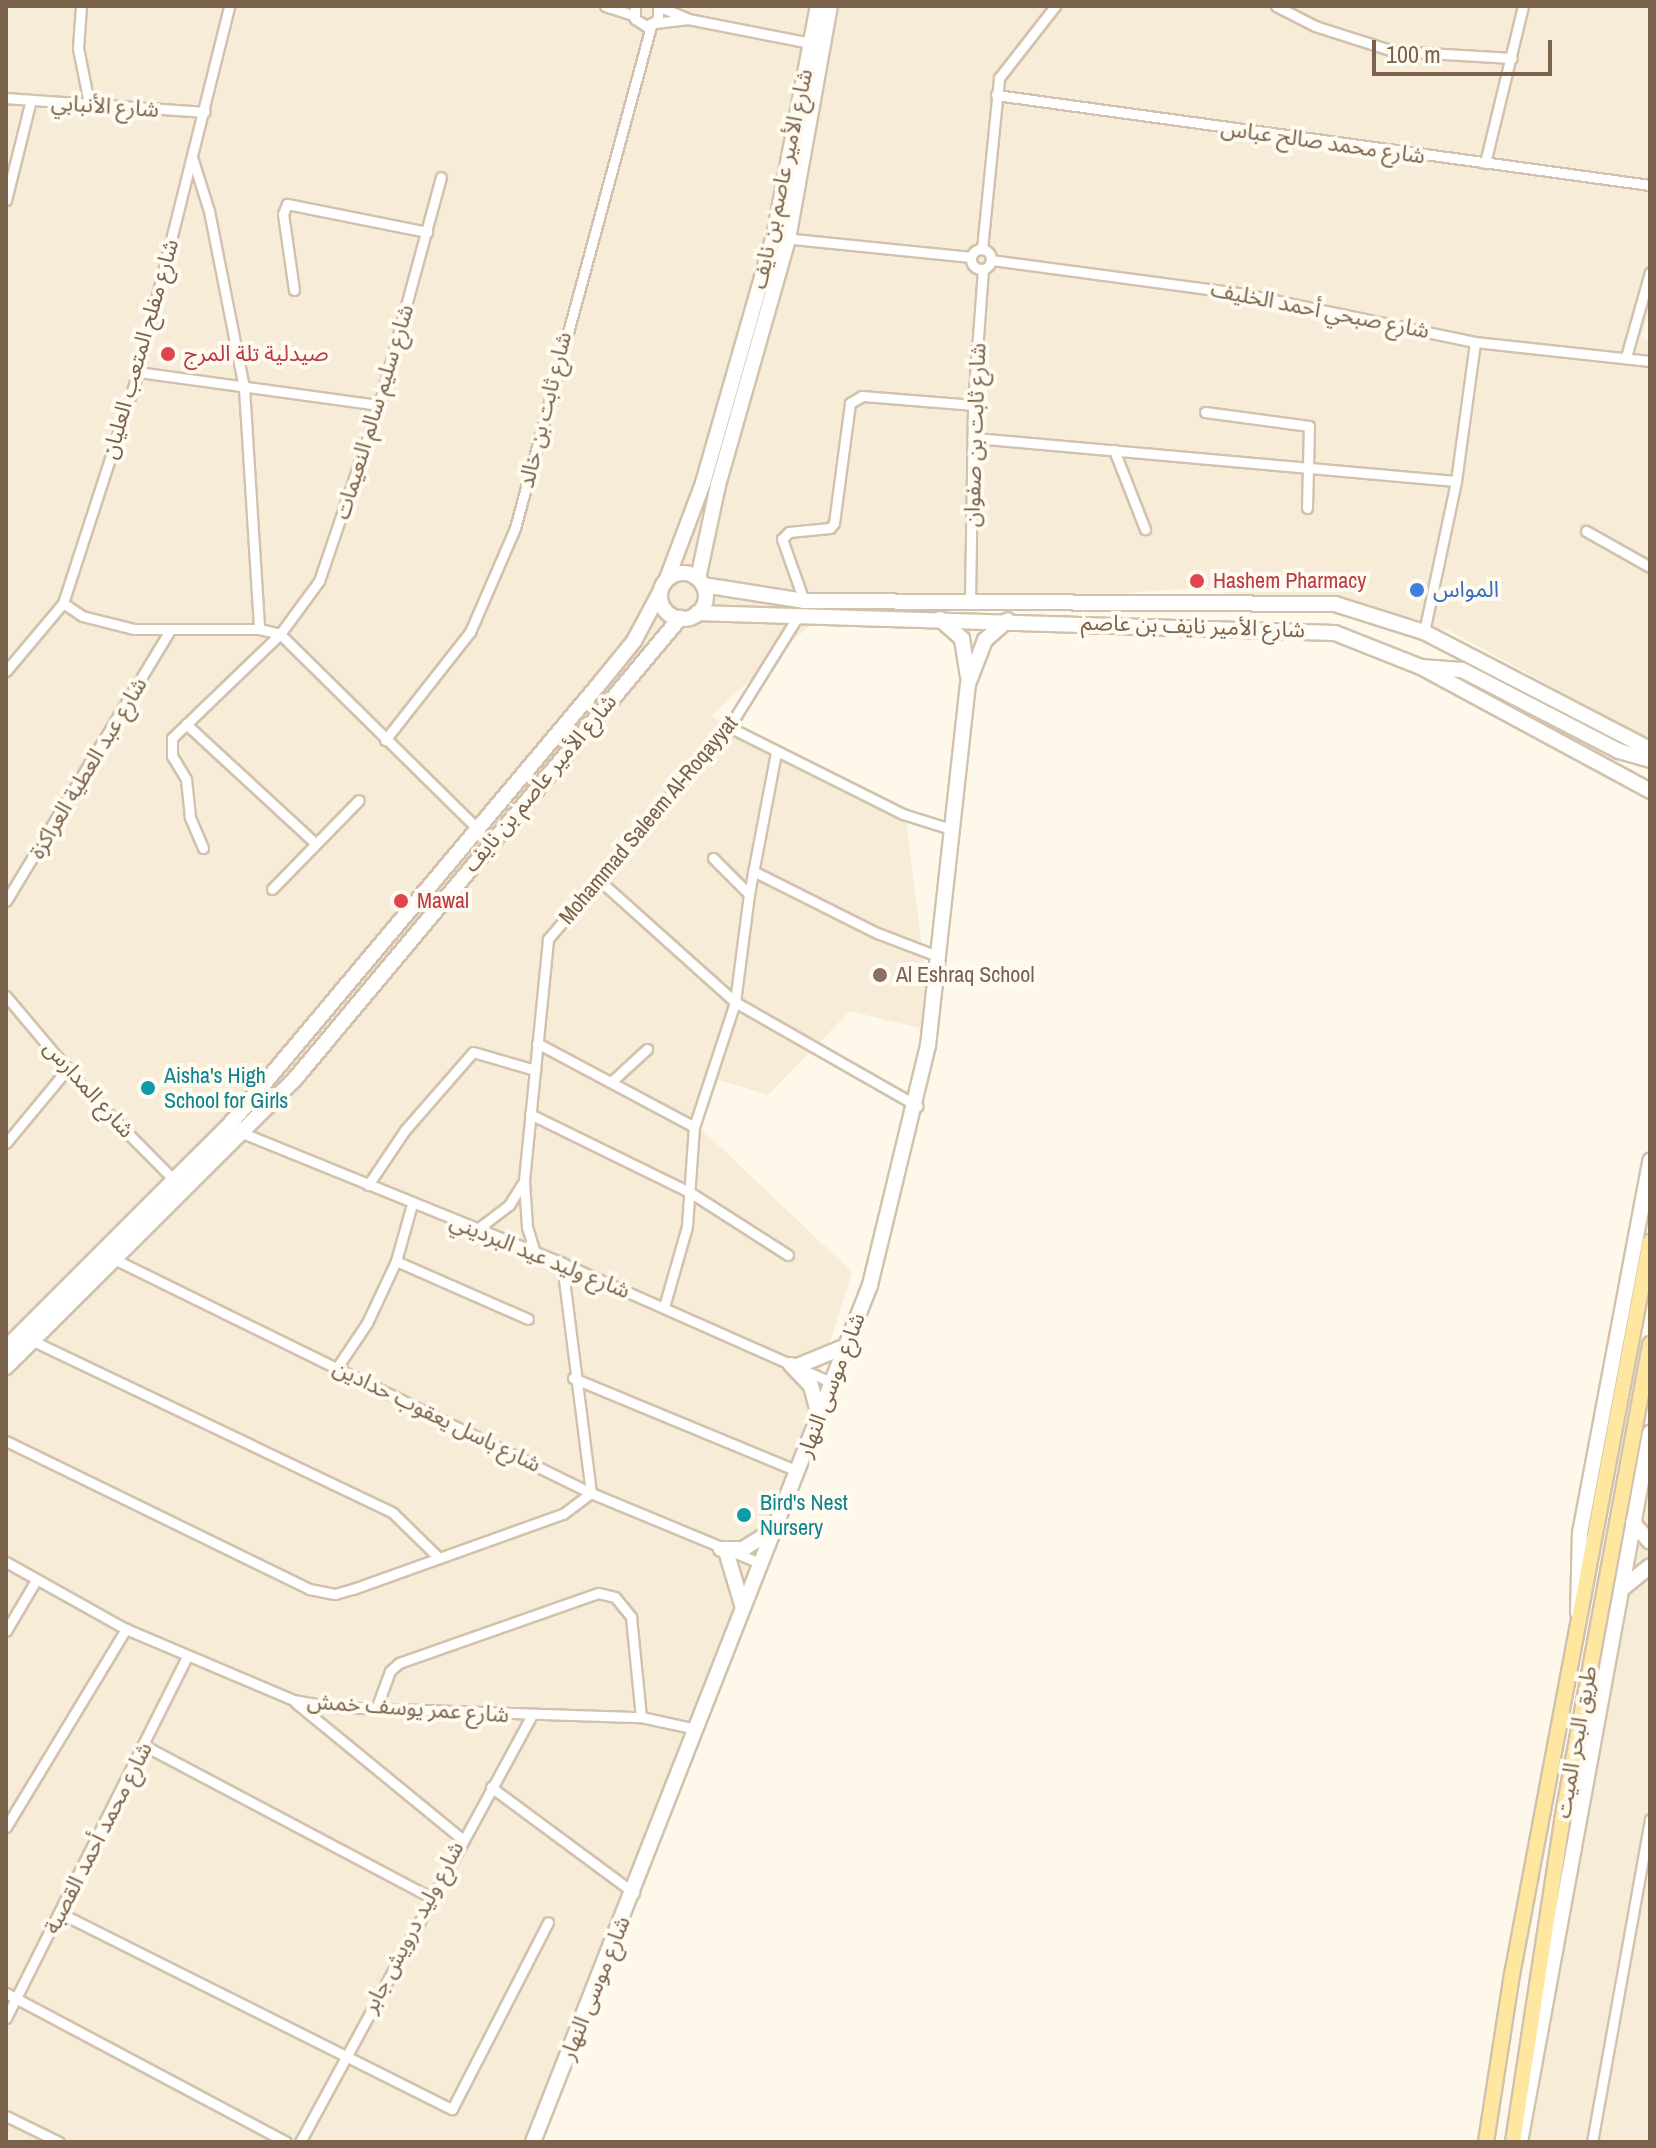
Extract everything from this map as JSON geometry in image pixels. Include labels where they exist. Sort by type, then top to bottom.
[{"type":"main road","name":"شارع الأمير عاصم بن نايف","points":[[817,44],[818,6]]},
{"type":"main road","name":"شارع الأمير عاصم بن نايف","points":[[701,582],[718,485],[781,237],[817,44],[830,6]]},
{"type":"main road","name":"شارع الأمير عاصم بن نايف","points":[[667,579],[703,483],[781,237]]},
{"type":"main road","points":[[680,573],[701,582],[705,600],[697,613],[680,618],[660,599],[667,579],[680,573]]},
{"type":"main road","name":"شارع الأمير نايف بن عاصم","points":[[701,582],[804,601],[1314,602],[1377,614],[1424,632],[1650,749]]},
{"type":"main road","name":"شارع الأمير عاصم بن نايف","points":[[6,1348],[231,1123],[480,831],[634,641],[660,599]]},
{"type":"main road","name":"شارع الأمير نايف بن عاصم","points":[[697,613],[1302,629],[1371,643],[1650,791]]},
{"type":"main road","name":"شارع الأمير عاصم بن نايف","points":[[6,1367],[245,1134],[680,618]]},
{"type":"main road","name":"شارع موسى النهار","points":[[533,2142],[849,1345],[917,1106],[940,957],[968,684],[962,639],[939,619]]},
{"type":"main road","name":"شارع موسى النهار","points":[[968,684],[985,640],[1008,620]]},
{"type":"main road","points":[[1421,667],[1462,670],[1619,751],[1650,760]]},
{"type":"main road","points":[[1580,1623],[1580,1533],[1650,1161]]},
{"type":"main road","points":[[1486,2142],[1650,1242]]},
{"type":"main road","name":"طريق البحر الميت","points":[[1513,2142],[1562,1820],[1650,1344]]},
{"type":"main road","points":[[819,1417],[811,1386],[793,1366],[849,1345]]},
{"type":"main road","points":[[1520,2142],[1650,1433]]},
{"type":"main road","points":[[1633,1523],[1650,1542]]},
{"type":"main road","points":[[743,1610],[724,1550],[743,1549],[775,1530]]},
{"type":"main road","points":[[1621,1592],[1650,1566]]},
{"type":"street","points":[[81,6],[78,48],[89,103]]},
{"type":"street","name":"شارع مفلح المتعب العليان","points":[[6,671],[63,603],[138,372],[229,6]]},
{"type":"street","points":[[605,6],[635,15],[653,25],[688,19]]},
{"type":"street","points":[[658,6],[688,19],[817,44]]},
{"type":"street","name":"شارع ثابت بن خالد","points":[[385,740],[470,632],[515,528],[640,50],[653,25],[658,6]]},
{"type":"street","points":[[971,257],[975,268],[983,269],[991,260],[982,249],[996,95],[1007,62],[1055,6]]},
{"type":"street","points":[[1276,6],[1315,26],[1393,51],[1512,58]]},
{"type":"street","points":[[1485,163],[1523,6]]},
{"type":"street","name":"شارع ثابت بن خالد","points":[[635,15],[640,50]]},
{"type":"street","name":"شارع محمد صالح عباس","points":[[996,95],[1650,185]]},
{"type":"street","name":"شارع الأنبابي","points":[[6,98],[205,112]]},
{"type":"street","points":[[6,200],[31,100]]},
{"type":"street","points":[[193,160],[209,211],[244,388],[259,629]]},
{"type":"street","name":"شارع سليم سالم النعيمات","points":[[186,724],[280,634],[319,581],[379,405],[441,177]]},
{"type":"street","points":[[294,290],[283,214],[287,204],[427,232]]},
{"type":"street","points":[[781,237],[971,257],[982,249]]},
{"type":"street","name":"شارع صبحي أحمد الخليف","points":[[991,260],[1219,290],[1475,342],[1650,361]]},
{"type":"street","name":"شارع ثابت بن صفوان","points":[[970,601],[973,405],[983,269]]},
{"type":"street","points":[[1626,357],[1650,272]]},
{"type":"street","points":[[1424,632],[1456,481],[1475,342]]},
{"type":"street","points":[[138,372],[379,405]]},
{"type":"street","points":[[804,601],[782,539],[789,532],[830,528],[834,523],[850,403],[862,396],[973,405]]},
{"type":"street","points":[[1205,412],[1309,426],[1307,508]]},
{"type":"street","points":[[974,438],[1456,481]]},
{"type":"street","points":[[1114,450],[1145,529]]},
{"type":"street","points":[[1586,531],[1650,567]]},
{"type":"street","points":[[63,603],[104,622],[168,633],[259,629],[280,634],[480,831]]},
{"type":"street","name":"Mohammad Saleem Al-Roqayyat","points":[[535,1253],[527,1227],[524,1180],[548,939],[729,727],[798,616]]},
{"type":"street","name":"شارع عبد العطية العراكزة","points":[[6,901],[168,633]]},
{"type":"street","points":[[203,848],[190,817],[186,779],[170,750],[172,738],[186,724],[316,844]]},
{"type":"street","points":[[729,727],[903,814],[951,829]]},
{"type":"street","points":[[664,1307],[681,1258],[691,1193],[694,1127],[735,1002],[749,894],[776,752]]},
{"type":"street","points":[[272,889],[359,800]]},
{"type":"street","points":[[713,858],[749,894]]},
{"type":"street","points":[[753,871],[877,933],[940,957]]},
{"type":"street","points":[[599,880],[735,1002],[917,1106]]},
{"type":"street","name":"شارع المدارس","points":[[6,996],[68,1068],[174,1180]]},
{"type":"street","points":[[537,1043],[694,1127]]},
{"type":"street","points":[[611,1082],[647,1049]]},
{"type":"street","points":[[368,1185],[405,1130],[473,1052],[535,1070]]},
{"type":"street","points":[[6,1143],[68,1068]]},
{"type":"street","points":[[530,1114],[691,1193],[788,1255]]},
{"type":"street","name":"شارع وليد عيد البرديني","points":[[245,1134],[562,1263],[833,1383]]},
{"type":"street","points":[[476,1230],[509,1205],[524,1180]]},
{"type":"street","points":[[338,1366],[367,1323],[396,1261],[412,1204]]},
{"type":"street","name":"شارع باسل يعقوب حدادين","points":[[116,1260],[338,1366],[591,1493],[762,1564]]},
{"type":"street","points":[[396,1261],[528,1319]]},
{"type":"street","points":[[6,1441],[321,1592],[353,1589],[563,1514],[591,1493],[573,1378],[562,1263]]},
{"type":"street","points":[[31,1340],[393,1513],[439,1558]]},
{"type":"street","points":[[573,1378],[797,1471]]},
{"type":"street","name":"شارع عمر يوسف خمش","points":[[6,1562],[126,1629],[293,1700],[376,1709],[641,1717],[696,1729]]},
{"type":"street","points":[[6,1631],[36,1580]]},
{"type":"street","points":[[376,1709],[390,1671],[399,1663],[598,1593],[615,1597],[631,1617],[641,1717]]},
{"type":"street","points":[[6,1827],[126,1629]]},
{"type":"street","name":"شارع محمد أحمد القصبة","points":[[6,2018],[62,1914],[187,1657]]},
{"type":"street","points":[[293,1700],[461,1838]]},
{"type":"street","name":"شارع وليد درويش جابر","points":[[300,2142],[461,1838],[532,1715]]},
{"type":"street","points":[[145,1746],[430,1897]]},
{"type":"street","points":[[491,1787],[634,1893]]},
{"type":"street","points":[[1592,2142],[1647,1852],[1650,1819]]},
{"type":"street","points":[[62,1914],[452,2109],[548,1922]]},
{"type":"street","points":[[6,1993],[286,2142]]},
{"type":"street","points":[[6,2116],[59,2142]]},
{"type":"shaded area","points":[[6,6],[1650,6],[1650,310],[1641,338],[1650,342],[1650,740],[1448,630],[1195,588],[821,615],[711,716],[906,820],[926,979],[923,1029],[850,1011],[768,1095],[719,1080],[692,1120],[852,1272],[734,1646],[527,2142],[6,2142]]},
{"type":"shaded area","points":[[1650,1468],[1650,2142],[1524,2142]]},
{"type":"place","name":"صيدلية تلة المرج","points":[[168,354]]},
{"type":"place","name":"Hashem Pharmacy","points":[[1197,581]]},
{"type":"place","name":"المواس","points":[[1417,590]]},
{"type":"place","name":"Mawal","points":[[401,901]]},
{"type":"place","name":"Al Eshraq School","points":[[880,975]]},
{"type":"place","name":"Aisha's High School for Girls","points":[[148,1088]]},
{"type":"place","name":"Bird's Nest Nursery","points":[[744,1515]]}]
